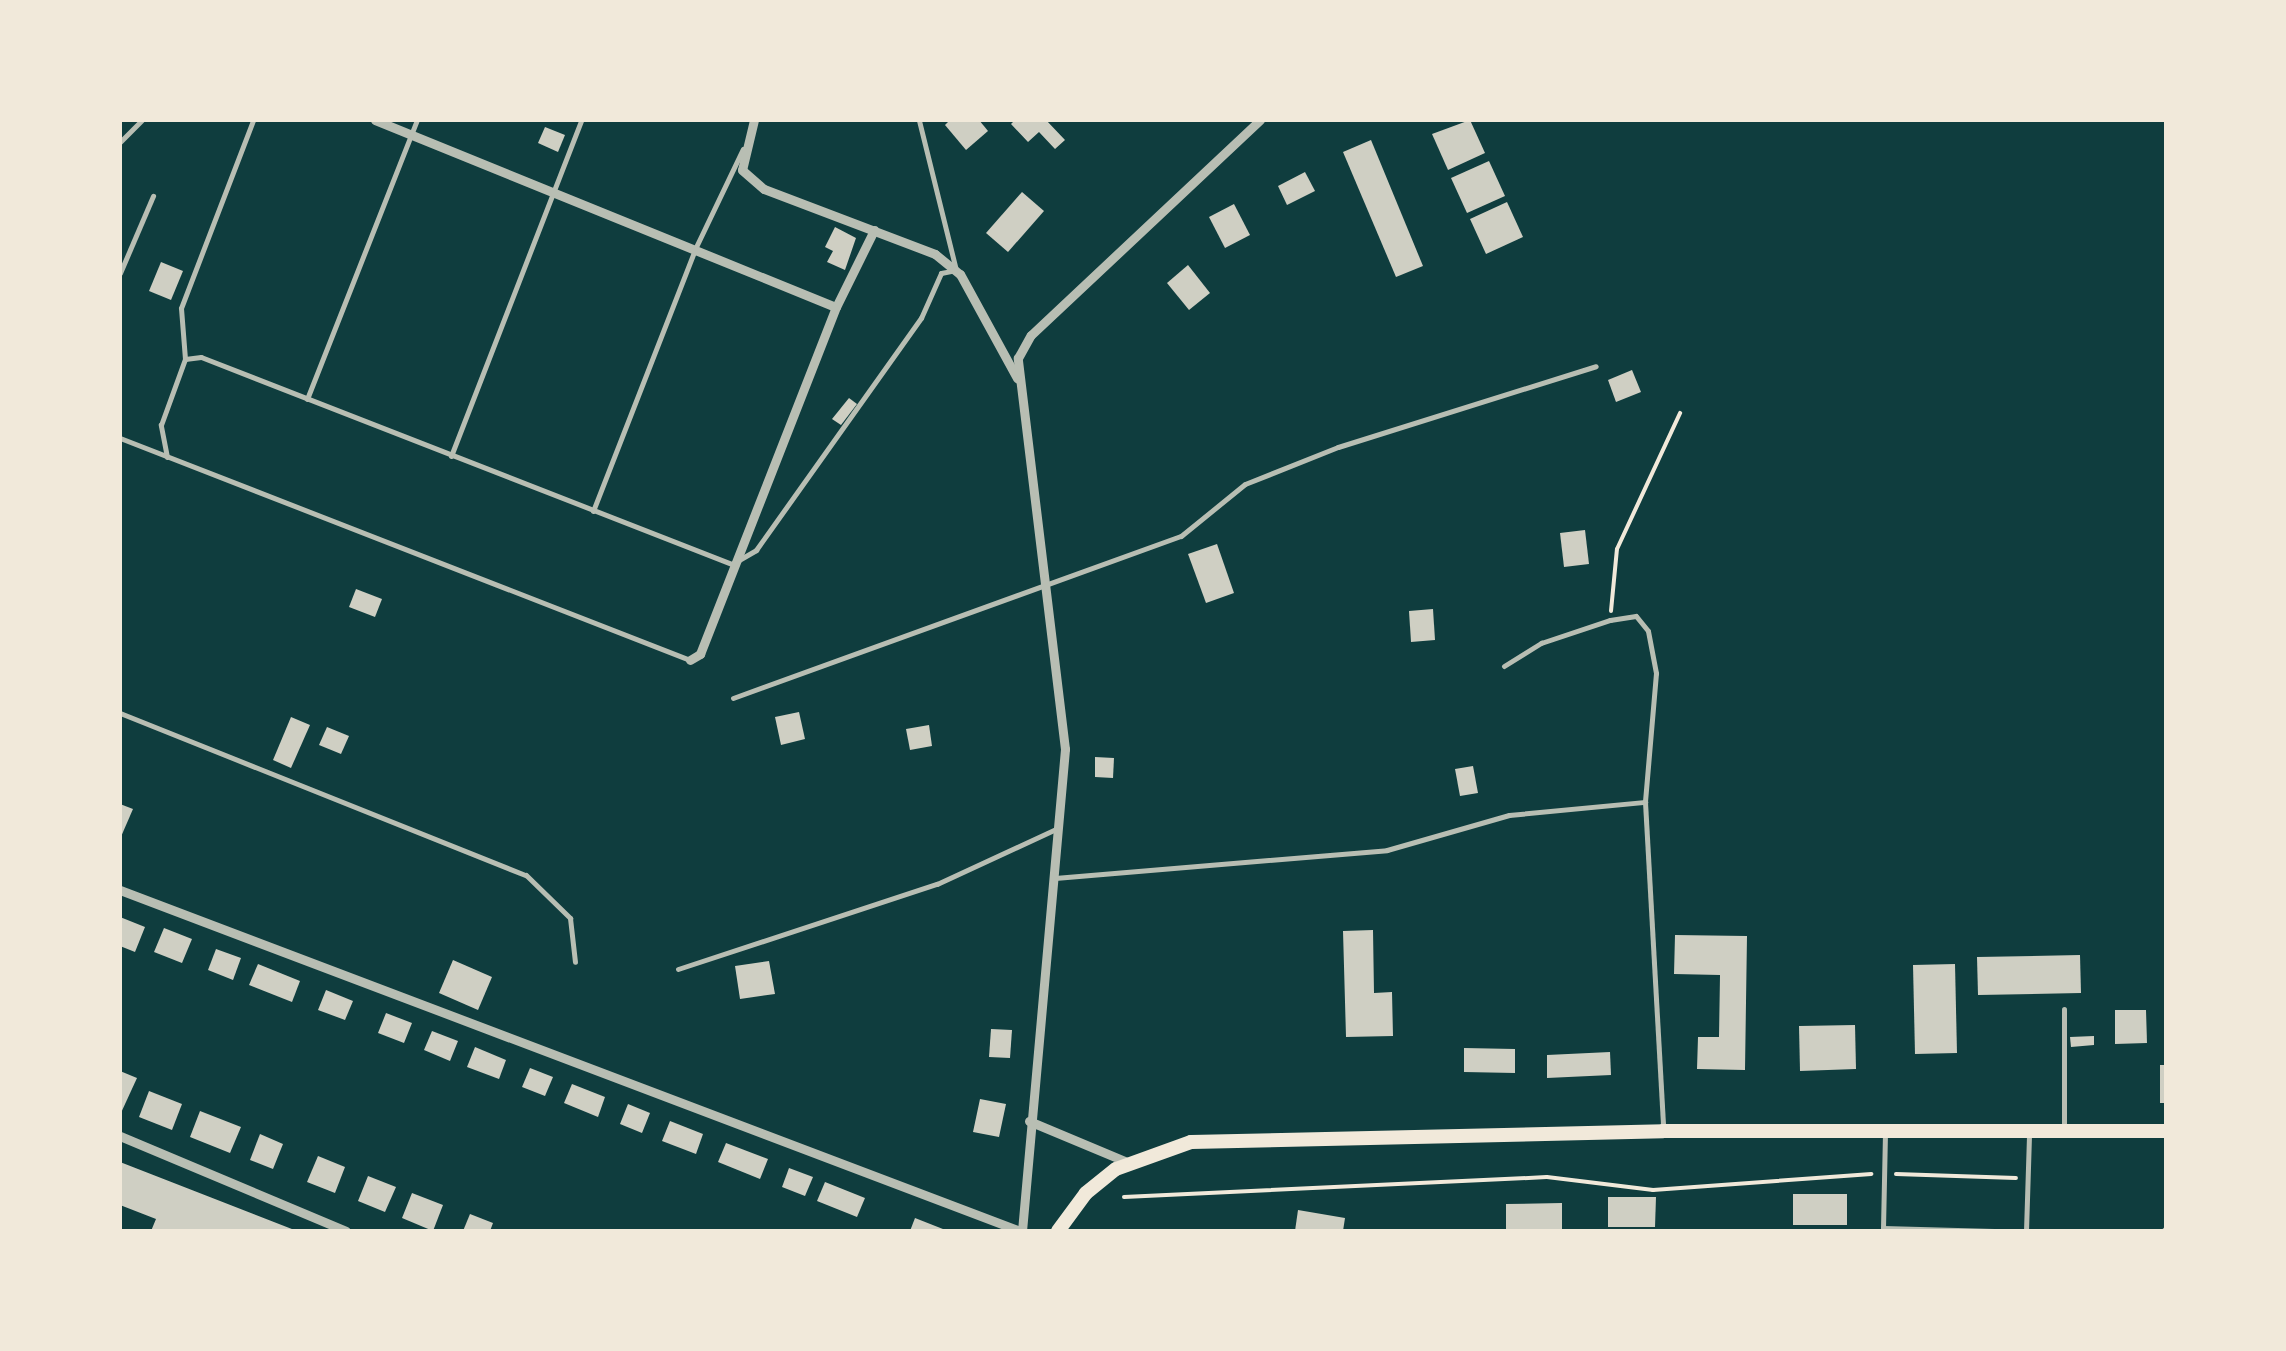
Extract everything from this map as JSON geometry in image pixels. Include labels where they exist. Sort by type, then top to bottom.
[{"type":"main road","points":[[1058,1231],[1086,1193],[1127,1162],[1203,1141],[1663,1131],[2166,1131]]},
{"type":"street","points":[[375,120],[836,307]]},
{"type":"street","points":[[754,120],[742,170],[764,189],[936,254],[956,270],[1019,380]]},
{"type":"street","points":[[120,890],[1021,1231],[1065,750],[1049,588],[1018,358],[1031,335],[1260,120]]},
{"type":"street","points":[[690,660],[700,654],[732,564],[836,307],[874,230]]},
{"type":"street","points":[[1029,1121],[1127,1162]]},
{"type":"street","points":[[120,1136],[346,1231]]},
{"type":"lane","points":[[120,142],[142,120]]},
{"type":"lane","points":[[167,457],[161,426],[186,359],[181,308],[253,120]]},
{"type":"lane","points":[[307,399],[416,120]]},
{"type":"lane","points":[[451,456],[582,120]]},
{"type":"lane","points":[[186,359],[201,357],[732,564],[756,550],[920,318],[941,273],[956,270],[919,120]]},
{"type":"lane","points":[[593,511],[695,248],[745,145]]},
{"type":"lane","points":[[120,273],[153,196]]},
{"type":"lane","points":[[733,698],[1049,588],[1181,536],[1245,484],[1338,447],[1596,366]]},
{"type":"lane","points":[[120,438],[690,660]]},
{"type":"lane","points":[[1504,666],[1542,642],[1610,620],[1636,616],[1648,630],[1656,673],[1645,802],[1663,1131]]},
{"type":"lane","points":[[120,713],[526,875],[570,918],[576,962]]},
{"type":"lane","points":[[1055,878],[1387,850],[1509,815],[1645,802]]},
{"type":"lane","points":[[678,969],[937,884],[1059,828]]},
{"type":"lane","points":[[2064,1008],[2064,1131]]},
{"type":"lane","points":[[1885,1131],[1883,1229],[1994,1231]]},
{"type":"lane","points":[[2026,1231],[2029,1131]]},
{"type":"path","points":[[1610,620],[1617,549],[1680,412]]},
{"type":"path","points":[[1124,1197],[1547,1177],[1670,1189],[1884,1172],[2028,1178]]},
{"type":"building","points":[[950,120],[979,120],[988,131],[966,150],[945,125]]},
{"type":"building","points":[[1015,120],[1046,120],[1065,140],[1055,149],[1039,132],[1028,142],[1011,124]]},
{"type":"building","points":[[1470,120],[1485,153],[1448,170],[1432,134]]},
{"type":"building","points":[[545,127],[565,135],[558,152],[538,143]]},
{"type":"building","points":[[1371,140],[1423,266],[1396,277],[1343,152]]},
{"type":"building","points":[[1489,161],[1505,196],[1467,213],[1451,178]]},
{"type":"building","points":[[1305,172],[1315,191],[1287,205],[1278,186]]},
{"type":"building","points":[[1022,192],[1044,211],[1008,252],[986,233]]},
{"type":"building","points":[[1507,202],[1523,237],[1486,254],[1470,219]]},
{"type":"building","points":[[1234,204],[1250,235],[1225,248],[1209,217]]},
{"type":"building","points":[[835,227],[856,238],[845,270],[827,262],[833,251],[825,247]]},
{"type":"building","points":[[161,262],[183,271],[171,300],[149,291]]},
{"type":"building","points":[[1188,265],[1210,293],[1189,310],[1167,283]]},
{"type":"building","points":[[1632,370],[1641,392],[1616,402],[1608,380]]},
{"type":"building","points":[[849,398],[857,404],[841,425],[832,419]]},
{"type":"building","points":[[1585,530],[1589,564],[1564,567],[1560,533]]},
{"type":"building","points":[[1217,544],[1234,593],[1206,603],[1188,554]]},
{"type":"building","points":[[356,589],[382,599],[375,617],[349,607]]},
{"type":"building","points":[[1433,609],[1435,640],[1411,642],[1409,611]]},
{"type":"building","points":[[799,712],[805,739],[781,745],[775,717]]},
{"type":"building","points":[[291,717],[310,725],[291,768],[273,760]]},
{"type":"building","points":[[929,725],[932,746],[910,750],[906,729]]},
{"type":"building","points":[[327,727],[349,736],[341,754],[319,745]]},
{"type":"building","points":[[1095,757],[1114,758],[1113,778],[1095,777]]},
{"type":"building","points":[[1473,766],[1478,793],[1460,796],[1455,769]]},
{"type":"building","points":[[120,804],[133,809],[120,839]]},
{"type":"building","points":[[120,917],[145,927],[135,952],[120,946]]},
{"type":"building","points":[[164,928],[192,939],[182,963],[154,952]]},
{"type":"building","points":[[1373,930],[1374,993],[1392,992],[1393,1036],[1346,1037],[1343,931]]},
{"type":"building","points":[[1675,935],[1747,936],[1745,1070],[1697,1069],[1698,1037],[1719,1037],[1720,975],[1674,974]]},
{"type":"building","points":[[216,949],[241,958],[233,980],[208,970]]},
{"type":"building","points":[[2080,955],[2081,993],[1978,995],[1977,957]]},
{"type":"building","points":[[453,960],[492,977],[478,1010],[439,993]]},
{"type":"building","points":[[769,961],[775,994],[740,999],[735,966]]},
{"type":"building","points":[[258,964],[300,981],[292,1002],[249,985]]},
{"type":"building","points":[[1955,964],[1957,1053],[1915,1054],[1913,965]]},
{"type":"building","points":[[326,990],[353,1001],[345,1020],[318,1010]]},
{"type":"building","points":[[2115,1010],[2146,1010],[2147,1043],[2115,1044]]},
{"type":"building","points":[[386,1013],[412,1023],[404,1043],[378,1033]]},
{"type":"building","points":[[1855,1025],[1856,1069],[1800,1071],[1799,1026]]},
{"type":"building","points":[[991,1029],[1012,1030],[1010,1058],[989,1057]]},
{"type":"building","points":[[432,1031],[458,1041],[450,1061],[424,1050]]},
{"type":"building","points":[[2094,1036],[2094,1045],[2071,1047],[2070,1037]]},
{"type":"building","points":[[475,1047],[506,1060],[499,1079],[467,1067]]},
{"type":"building","points":[[1464,1048],[1515,1049],[1515,1073],[1464,1072]]},
{"type":"building","points":[[1610,1052],[1611,1075],[1547,1078],[1547,1055]]},
{"type":"building","points":[[2160,1065],[2166,1065],[2166,1103],[2160,1103]]},
{"type":"building","points":[[530,1068],[553,1077],[545,1096],[522,1087]]},
{"type":"building","points":[[120,1071],[137,1078],[120,1115]]},
{"type":"building","points":[[572,1084],[605,1097],[598,1117],[564,1103]]},
{"type":"building","points":[[149,1091],[182,1104],[172,1130],[139,1117]]},
{"type":"building","points":[[980,1099],[1006,1104],[999,1137],[973,1132]]},
{"type":"building","points":[[628,1104],[650,1113],[642,1133],[620,1124]]},
{"type":"building","points":[[200,1111],[241,1127],[230,1153],[190,1137]]},
{"type":"building","points":[[670,1121],[703,1134],[696,1154],[662,1141]]},
{"type":"building","points":[[260,1134],[283,1144],[273,1169],[250,1160]]},
{"type":"building","points":[[726,1143],[768,1159],[760,1179],[718,1162]]},
{"type":"building","points":[[318,1156],[345,1167],[335,1193],[307,1182]]},
{"type":"building","points":[[120,1162],[297,1231],[151,1231],[156,1219],[120,1205]]},
{"type":"building","points":[[789,1168],[813,1177],[805,1196],[782,1187]]},
{"type":"building","points":[[368,1176],[396,1187],[385,1212],[358,1201]]},
{"type":"building","points":[[825,1182],[865,1198],[857,1217],[817,1201]]},
{"type":"building","points":[[412,1193],[443,1205],[433,1231],[402,1218]]},
{"type":"building","points":[[1793,1194],[1847,1194],[1847,1225],[1793,1225]]},
{"type":"building","points":[[1608,1197],[1656,1197],[1655,1227],[1608,1227]]},
{"type":"building","points":[[1562,1203],[1562,1231],[1506,1231],[1506,1204]]},
{"type":"building","points":[[1298,1210],[1345,1218],[1343,1231],[1295,1231]]},
{"type":"building","points":[[470,1214],[493,1223],[490,1231],[463,1231]]},
{"type":"building","points":[[915,1218],[948,1231],[910,1231]]}]
